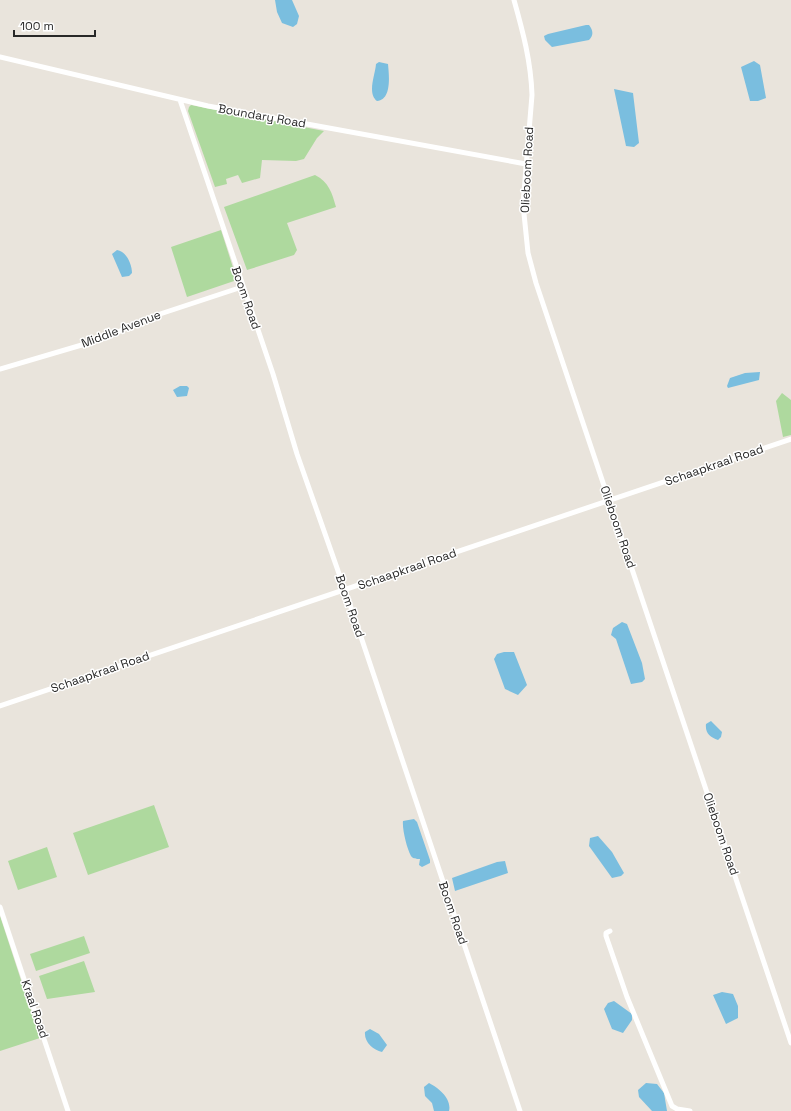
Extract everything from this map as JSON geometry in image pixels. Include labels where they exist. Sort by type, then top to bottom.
[{"type":"street","name":"Olieboom Road","points":[[514,0],[529,56],[532,82],[523,204],[528,253],[536,283],[791,1043]]},
{"type":"street","name":"Boundary Road","points":[[0,57],[180,100],[526,164]]},
{"type":"street","name":"Boom Road","points":[[180,100],[242,287],[273,374],[297,454],[345,590],[520,1111]]},
{"type":"street","name":"Middle Avenue","points":[[0,370],[102,339],[154,316],[242,287]]},
{"type":"street","name":"Schaapkraal Road","points":[[0,706],[791,439]]},
{"type":"street","name":"Kraal Road","points":[[0,907],[68,1111]]},
{"type":"street","points":[[610,931],[606,933],[606,936],[627,997],[672,1106],[677,1110],[690,1111]]},
{"type":"green space","points":[[191,105],[324,131],[317,138],[304,159],[296,161],[262,160],[260,178],[242,183],[238,175],[226,179],[227,184],[215,187],[188,111]]},
{"type":"green space","points":[[315,175],[327,185],[336,207],[287,223],[297,250],[294,255],[247,270],[224,207]]},
{"type":"green space","points":[[221,230],[237,280],[187,297],[171,247]]},
{"type":"green space","points":[[782,393],[791,400],[791,435],[783,437],[776,401]]},
{"type":"green space","points":[[154,805],[169,847],[88,875],[73,833]]},
{"type":"green space","points":[[47,847],[57,877],[18,890],[8,861]]},
{"type":"green space","points":[[0,916],[40,1038],[0,1051]]},
{"type":"green space","points":[[84,936],[90,953],[36,971],[30,954]]},
{"type":"green space","points":[[84,961],[95,992],[47,999],[39,976]]},
{"type":"water","points":[[275,0],[292,0],[299,16],[297,24],[293,27],[282,23],[277,12]]},
{"type":"water","points":[[589,25],[592,31],[592,36],[589,40],[552,47],[545,40],[544,36],[548,34]]},
{"type":"water","points":[[754,61],[760,65],[766,98],[758,101],[750,101],[741,67]]},
{"type":"water","points":[[379,62],[388,64],[389,80],[385,96],[382,100],[377,101],[372,94],[372,84],[376,64]]},
{"type":"water","points":[[614,89],[633,93],[639,143],[634,147],[626,146]]},
{"type":"water","points":[[117,250],[126,255],[130,262],[132,273],[129,276],[122,277],[112,254]]},
{"type":"water","points":[[760,372],[759,380],[728,388],[727,386],[730,378],[745,373]]},
{"type":"water","points":[[180,386],[187,386],[189,388],[187,396],[177,397],[173,390]]},
{"type":"water","points":[[622,622],[627,624],[642,663],[645,679],[642,682],[631,684],[616,639],[611,635],[613,628]]},
{"type":"water","points":[[514,652],[527,685],[518,695],[505,689],[494,659],[497,654]]},
{"type":"water","points":[[711,721],[722,732],[721,737],[718,740],[710,736],[706,730],[706,724]]},
{"type":"water","points":[[414,819],[417,822],[430,860],[430,863],[422,867],[419,865],[420,859],[411,856],[404,834],[403,821]]},
{"type":"water","points":[[598,836],[612,852],[624,873],[621,876],[612,878],[589,846],[590,838]]},
{"type":"water","points":[[505,861],[508,873],[455,891],[452,878],[497,862]]},
{"type":"water","points":[[722,992],[733,994],[738,1006],[738,1018],[726,1024],[713,995]]},
{"type":"water","points":[[614,1001],[632,1014],[632,1020],[623,1033],[612,1029],[604,1009],[608,1003]]},
{"type":"water","points":[[370,1029],[379,1034],[387,1045],[382,1052],[372,1047],[366,1039],[365,1032]]},
{"type":"water","points":[[429,1083],[441,1091],[447,1098],[449,1102],[449,1111],[434,1111],[432,1103],[425,1096],[424,1087]]},
{"type":"water","points":[[646,1083],[657,1084],[664,1093],[667,1111],[652,1111],[639,1097],[638,1090]]}]
